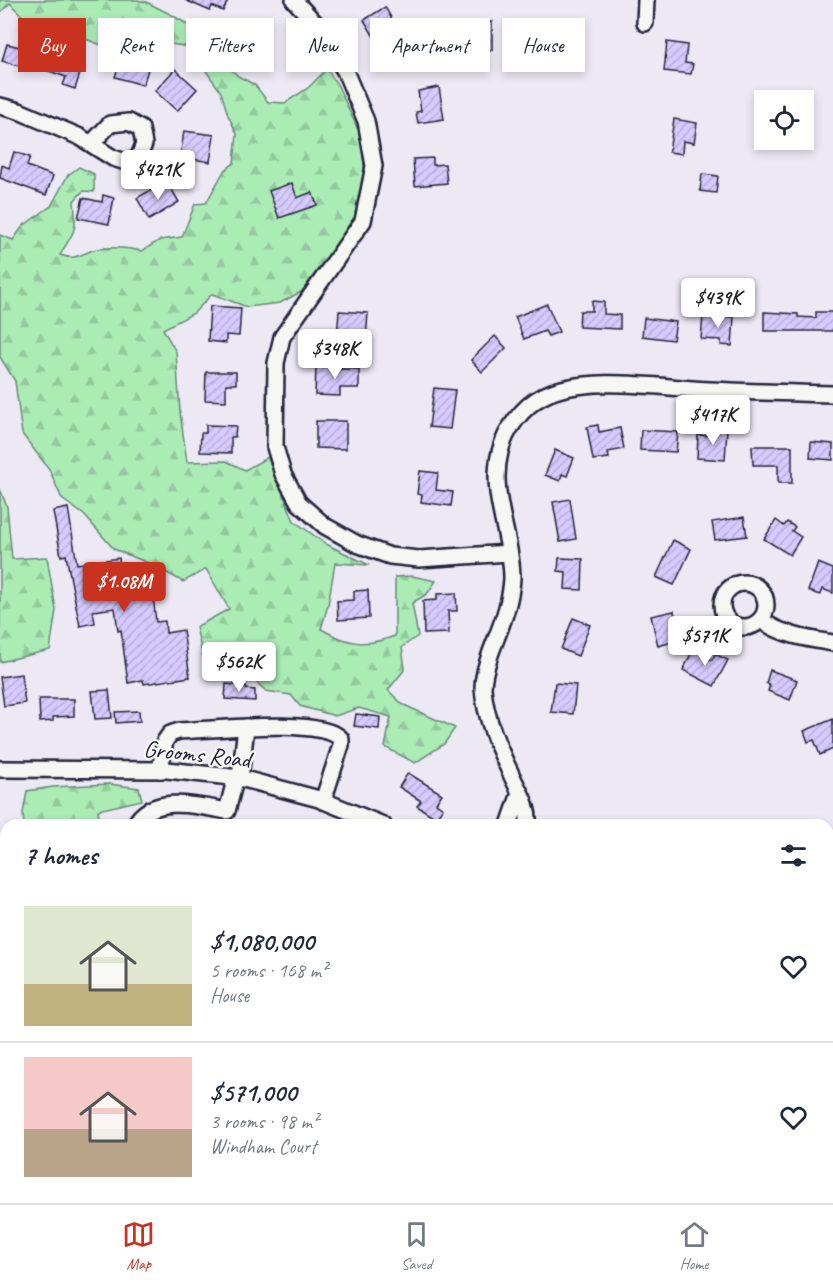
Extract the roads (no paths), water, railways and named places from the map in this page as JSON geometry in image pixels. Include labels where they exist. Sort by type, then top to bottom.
[{"type":"street","points":[[294,0],[317,25],[345,71],[366,121],[374,166],[363,221],[282,337],[276,363],[275,447],[283,474],[299,503],[325,526],[357,544],[390,556],[419,559],[509,553]]},
{"type":"street","points":[[645,22],[646,0]]},
{"type":"street","points":[[0,106],[19,111],[92,144]]},
{"type":"street","points":[[527,819],[525,806],[489,720],[483,686],[485,670],[511,591],[512,575],[497,491],[497,471],[500,451],[514,424],[529,406],[542,396],[557,390],[598,384],[833,394]]},
{"type":"street","points":[[760,620],[772,628],[833,643]]},
{"type":"street","points":[[138,819],[157,807],[179,804],[227,818],[238,777],[246,727]]},
{"type":"street","points":[[160,770],[165,741],[170,734],[179,732],[246,727],[295,727],[338,735],[342,739],[341,745],[322,801]]},
{"type":"street","name":"Grooms Road","points":[[0,769],[160,770],[238,777],[290,790],[368,819]]},
{"type":"street","points":[[511,819],[520,793]]}]
